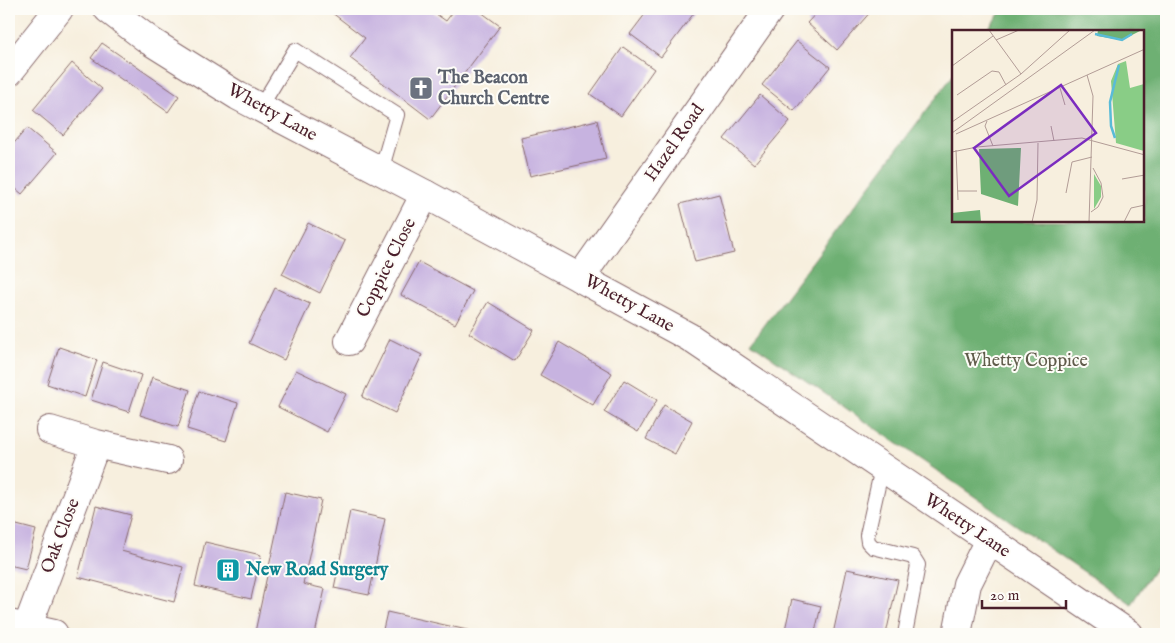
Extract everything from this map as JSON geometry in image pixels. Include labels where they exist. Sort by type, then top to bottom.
[{"type":"street","points":[[9,72],[59,9]]},
{"type":"street","name":"Whetty Lane","points":[[108,9],[150,41],[238,96],[425,194],[689,337],[1128,634]]},
{"type":"street","name":"Hazel Road","points":[[580,278],[770,9]]},
{"type":"street","name":"Coppice Close","points":[[349,341],[425,194]]},
{"type":"street","points":[[50,430],[96,444],[168,460]]},
{"type":"street","name":"Oak Close","points":[[18,626],[96,444]]},
{"type":"street","points":[[957,634],[967,584],[989,540]]},
{"type":"street","points":[[18,626],[54,634]]},
{"type":"lane","points":[[260,108],[295,50],[397,115],[381,171]]},
{"type":"lane","points":[[882,468],[867,535],[868,542],[873,547],[913,557],[918,565],[905,634]]},
{"type":"green space","name":"Whetty Coppice","points":[[1003,9],[1166,9],[1166,552],[1131,604],[751,343],[952,77],[952,222],[1145,222],[1145,30],[987,30]]},
{"type":"building","name":"The Beacon Church Centre","points":[[327,9],[429,9],[446,21],[455,9],[477,9],[500,26],[430,119],[350,58],[365,38]]},
{"type":"building","points":[[649,9],[689,9],[694,13],[661,57],[630,34]]},
{"type":"building","points":[[820,9],[873,9],[837,50],[807,23]]},
{"type":"building","points":[[797,41],[830,67],[794,111],[762,85]]},
{"type":"building","points":[[102,43],[179,96],[168,112],[91,58]]},
{"type":"building","points":[[623,47],[654,69],[621,116],[590,94]]},
{"type":"building","points":[[72,63],[102,89],[63,135],[33,110]]},
{"type":"building","points":[[760,95],[790,121],[754,164],[724,139]]},
{"type":"building","points":[[597,120],[606,159],[530,176],[521,138]]},
{"type":"building","points":[[27,128],[57,153],[22,194],[9,183],[9,149]]},
{"type":"building","points":[[719,194],[734,253],[695,262],[680,204]]},
{"type":"building","points":[[308,223],[345,241],[320,293],[282,274]]},
{"type":"building","points":[[419,262],[473,291],[455,324],[401,295]]},
{"type":"building","points":[[275,288],[310,304],[284,360],[249,343]]},
{"type":"building","points":[[488,302],[534,330],[515,361],[469,333]]},
{"type":"building","points":[[390,339],[422,355],[395,413],[362,397]]},
{"type":"building","points":[[559,342],[612,373],[593,405],[540,375]]},
{"type":"building","points":[[59,347],[97,360],[85,397],[47,384]]},
{"type":"building","points":[[103,362],[141,375],[129,412],[91,400]]},
{"type":"building","points":[[296,370],[346,394],[327,432],[278,407]]},
{"type":"building","points":[[152,377],[190,390],[178,427],[140,415]]},
{"type":"building","points":[[624,380],[657,400],[638,432],[604,412]]},
{"type":"building","points":[[199,391],[238,403],[226,441],[187,429]]},
{"type":"building","points":[[664,405],[692,421],[675,454],[646,439]]},
{"type":"building","points":[[285,492],[321,500],[303,584],[325,589],[315,634],[266,634],[255,632]]},
{"type":"building","points":[[96,506],[131,515],[121,551],[183,567],[174,602],[78,577]]},
{"type":"building","points":[[350,511],[385,519],[369,595],[334,588]]},
{"type":"building","points":[[9,523],[36,530],[26,569],[9,565]]},
{"type":"building","name":"New Road Surgery","points":[[205,542],[261,555],[251,599],[195,586]]},
{"type":"building","points":[[847,569],[898,580],[886,634],[833,634]]},
{"type":"building","points":[[792,599],[821,606],[815,632],[819,634],[784,634]]},
{"type":"building","points":[[387,612],[476,632],[475,634],[382,634]]},
{"type":"place","name":"The Beacon Church Centre","points":[[421,88]]},
{"type":"place","name":"New Road Surgery","points":[[228,570]]}]
